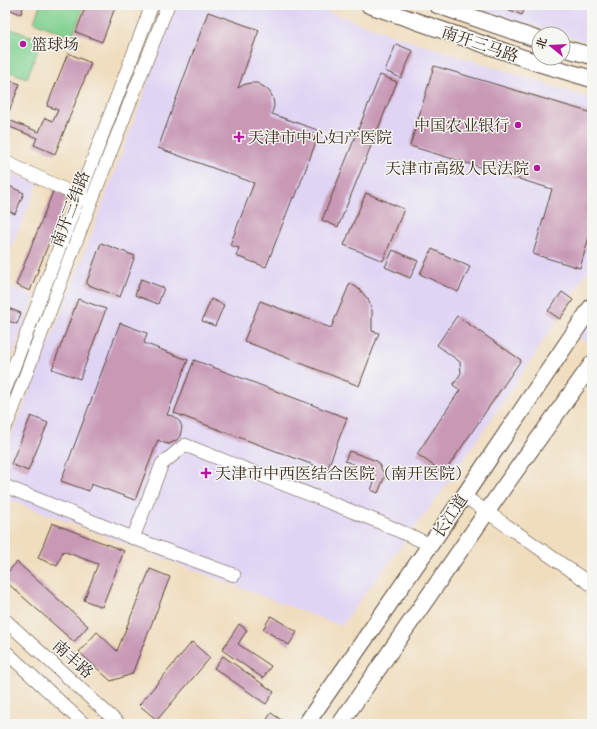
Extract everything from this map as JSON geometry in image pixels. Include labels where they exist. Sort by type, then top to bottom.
[{"type":"main road","name":"南开三马路","points":[[369,5],[538,63],[592,79]]},
{"type":"main road","name":"南开三马路","points":[[437,5],[531,37]]},
{"type":"main road","points":[[571,50],[592,56]]},
{"type":"main road","name":"长江道","points":[[306,724],[431,545],[592,306]]},
{"type":"main road","name":"长江道","points":[[340,724],[592,364]]},
{"type":"street","name":"南开三纬路","points":[[5,390],[152,5]]},
{"type":"street","name":"南开三纬路","points":[[5,426],[9,419],[91,202],[168,5]]},
{"type":"street","points":[[5,162],[91,202]]},
{"type":"street","points":[[133,538],[162,464],[185,445],[379,522],[431,545]]},
{"type":"street","points":[[5,486],[133,538],[234,575]]},
{"type":"street","points":[[464,496],[592,585]]},
{"type":"street","name":"南丰路","points":[[5,620],[119,724]]},
{"type":"street","points":[[5,652],[84,724]]},
{"type":"shaded area","points":[[177,5],[310,5],[392,35],[592,99],[592,264],[532,359],[440,494],[341,626],[5,498],[5,452],[72,286]]},
{"type":"shaded area","points":[[483,5],[592,5],[592,44],[571,38],[571,26],[533,26],[481,10]]},
{"type":"shaded area","points":[[5,170],[38,184],[5,262]]},
{"type":"shaded area","points":[[5,284],[35,296],[5,375]]},
{"type":"shaded area","points":[[592,319],[592,346],[579,337]]},
{"type":"green space","points":[[40,5],[84,5],[72,37],[34,22]]},
{"type":"green space","points":[[8,28],[42,40],[27,78],[5,70],[5,35]]},
{"type":"building","points":[[5,5],[24,5],[21,14],[5,8]]},
{"type":"building","points":[[86,5],[116,5],[102,42],[76,32]]},
{"type":"building","points":[[497,5],[526,5],[522,15]]},
{"type":"building","points":[[208,12],[259,30],[238,88],[250,83],[257,83],[270,92],[273,98],[274,105],[272,114],[320,131],[295,198],[293,197],[266,267],[236,256],[239,248],[230,245],[254,183],[158,148]]},
{"type":"building","points":[[396,44],[413,51],[401,78],[385,71]]},
{"type":"building","points":[[68,53],[91,63],[55,154],[34,145],[37,138],[5,125],[5,79],[20,84],[6,119],[39,132],[45,118],[53,121],[58,110],[47,106]]},
{"type":"building","name":"天津市高级人民法院","points":[[434,66],[592,113],[592,227],[580,268],[533,254],[552,189],[410,146]]},
{"type":"building","points":[[380,75],[397,82],[338,227],[322,220]]},
{"type":"building","points":[[5,184],[24,193],[15,214],[5,209]]},
{"type":"building","points":[[54,189],[68,194],[30,291],[16,285]]},
{"type":"building","points":[[366,193],[404,209],[383,261],[344,245]]},
{"type":"building","points":[[101,243],[135,256],[120,297],[86,284]]},
{"type":"building","points":[[432,249],[470,267],[458,292],[420,274]]},
{"type":"building","points":[[393,250],[418,261],[410,278],[385,267]]},
{"type":"building","points":[[141,279],[164,288],[158,304],[135,295]]},
{"type":"building","points":[[350,283],[360,290],[368,299],[372,310],[372,331],[379,333],[359,386],[244,341],[260,301],[331,328]]},
{"type":"building","points":[[562,292],[573,300],[560,319],[548,311]]},
{"type":"building","points":[[78,299],[106,309],[80,379],[52,369]]},
{"type":"building","points":[[211,299],[224,305],[215,326],[202,321]]},
{"type":"building","points":[[5,307],[21,313],[17,324],[5,320]]},
{"type":"building","points":[[457,316],[521,360],[444,473],[417,454],[460,390],[453,385],[461,373],[460,362],[437,345]]},
{"type":"building","points":[[120,323],[147,333],[144,343],[188,360],[167,415],[173,416],[180,422],[182,427],[180,436],[177,440],[169,444],[158,440],[135,500],[91,484],[89,491],[61,481]]},
{"type":"building","points":[[194,360],[347,418],[327,470],[174,413]]},
{"type":"building","points":[[31,416],[48,423],[28,471],[11,464]]},
{"type":"building","points":[[349,451],[377,461],[385,476],[378,493],[371,490],[376,477],[373,471],[345,461]]},
{"type":"building","points":[[52,523],[124,551],[102,607],[84,600],[98,564],[63,551],[57,566],[38,558]]},
{"type":"building","points":[[17,562],[88,626],[74,642],[5,581],[5,575]]},
{"type":"building","points":[[150,569],[170,577],[132,674],[111,681],[79,652],[97,632],[117,651]]},
{"type":"building","points":[[271,616],[297,632],[289,645],[263,629]]},
{"type":"building","points":[[239,624],[247,630],[238,644],[271,666],[263,678],[222,650]]},
{"type":"building","points":[[192,642],[210,658],[157,720],[139,705]]},
{"type":"building","points":[[223,656],[274,692],[266,704],[214,668]]},
{"type":"building","points":[[271,713],[283,721],[280,724],[264,724]]},
{"type":"place","name":"篮球场","points":[[23,44]]},
{"type":"place","name":"中国农业银行","points":[[518,125]]},
{"type":"place","name":"天津市中心妇产医院","points":[[239,137]]},
{"type":"place","name":"天津市高级人民法院","points":[[537,168]]},
{"type":"place","name":"天津市中西医结合医院（南开医院）","points":[[206,473]]}]
